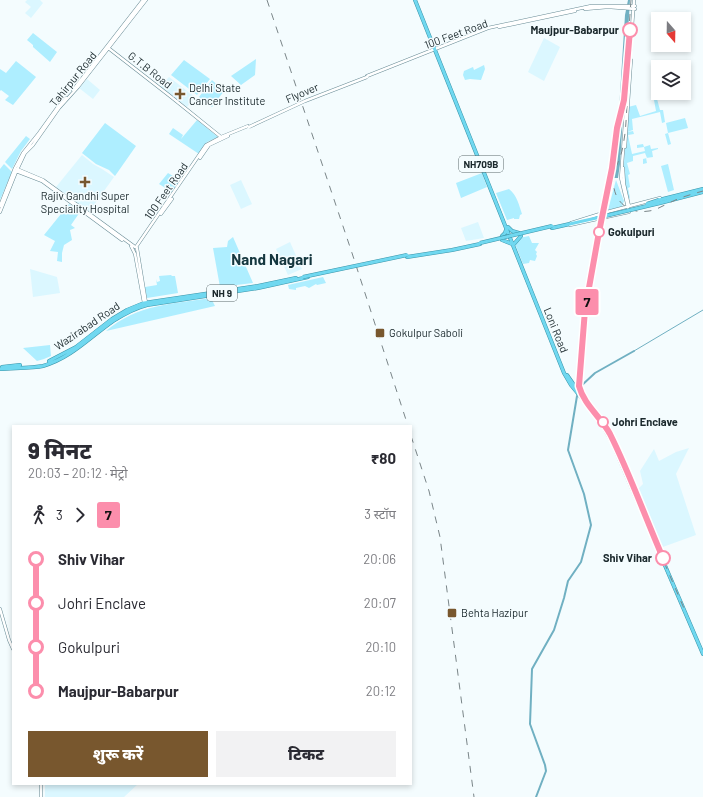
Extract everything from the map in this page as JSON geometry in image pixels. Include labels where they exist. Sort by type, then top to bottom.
[{"type":"highway","name":"Loni Road","points":[[416,0],[565,372],[578,393],[599,418],[612,442],[703,653]]},
{"type":"highway","name":"NH 9","points":[[301,278],[372,263],[468,246],[551,228],[703,190]]},
{"type":"highway","points":[[518,233],[507,227],[502,238],[514,244],[521,236]]},
{"type":"highway","name":"NH 9","points":[[301,278],[377,260],[409,256]]},
{"type":"highway","name":"Wazirabad Road","points":[[0,368],[40,366],[68,356],[113,321],[145,302],[258,288],[301,278]]},
{"type":"highway","name":"Wazirabad Road","points":[[51,362],[76,347],[112,319],[145,302],[188,294],[258,286],[301,278]]},
{"type":"main road","name":"Tahirpur Road","points":[[16,171],[25,153],[33,145],[59,108],[145,0]]},
{"type":"main road","points":[[629,212],[620,178],[635,0]]},
{"type":"main road","name":"100 Feet Road","points":[[378,72],[488,28],[588,8],[634,8]]},
{"type":"main road","name":"Tahirpur Road","points":[[106,48],[122,28]]},
{"type":"main road","name":"G.T.B Road","points":[[106,48],[206,125],[220,138]]},
{"type":"main road","name":"Flyover","points":[[231,134],[305,101],[378,72]]},
{"type":"main road","name":"Tahirpur Road","points":[[16,171],[23,153],[57,108],[81,82]]},
{"type":"main road","name":"100 Feet Road","points":[[136,249],[208,144],[231,134]]},
{"type":"main road","name":"100 Feet Road","points":[[200,156],[209,145],[231,134]]},
{"type":"main road","points":[[0,212],[16,171]]},
{"type":"main road","points":[[0,206],[16,171]]},
{"type":"main road","points":[[16,171],[43,180],[136,249],[145,302]]},
{"type":"main road","points":[[573,223],[604,212],[698,192]]},
{"type":"main road","points":[[559,226],[576,225],[605,218],[690,196],[698,192]]},
{"type":"main road","points":[[627,200],[633,206]]},
{"type":"main road","points":[[622,209],[627,200]]},
{"type":"main road","points":[[648,202],[648,207]]},
{"type":"main road","points":[[0,606],[12,643]]},
{"type":"main road","points":[[0,609],[12,647]]},
{"type":"main road","points":[[42,785],[42,797]]},
{"type":"shaded area","points":[[27,0],[40,0],[43,3],[31,18],[25,13],[31,7],[25,2]]},
{"type":"shaded area","points":[[628,0],[630,0],[620,164],[618,178],[613,178],[616,150],[618,148],[617,142],[625,15]]},
{"type":"shaded area","points":[[33,33],[57,52],[50,62],[27,40]]},
{"type":"shaded area","points":[[544,38],[560,47],[544,81],[528,72]]},
{"type":"shaded area","points":[[256,59],[255,75],[241,85],[231,76]]},
{"type":"shaded area","points":[[184,60],[210,79],[197,95],[171,75]]},
{"type":"shaded area","points":[[16,61],[36,77],[13,105],[5,100],[9,96],[1,90],[0,91],[0,69],[6,73]]},
{"type":"shaded area","points":[[484,65],[485,69],[481,80],[465,80],[463,75],[464,71],[473,67],[474,70]]},
{"type":"shaded area","name":"Delhi State Cancer Institute","points":[[169,77],[195,97],[187,107],[160,87]]},
{"type":"shaded area","points":[[87,79],[100,90],[93,99],[79,88]]},
{"type":"shaded area","points":[[212,80],[224,91],[212,107],[199,97]]},
{"type":"shaded area","points":[[654,100],[657,100],[660,110],[663,110],[665,122],[662,123],[660,112],[632,119],[633,130],[627,132],[633,131],[634,134],[628,135],[632,154],[645,151],[644,147],[650,145],[651,149],[658,148],[652,151],[653,157],[647,158],[645,153],[633,156],[633,161],[627,163],[630,174],[628,175],[630,198],[628,200],[623,176],[628,107],[636,105],[640,116],[656,111]]},
{"type":"shaded area","points":[[685,118],[688,128],[668,133],[666,123]]},
{"type":"shaded area","points":[[197,120],[218,137],[207,142],[199,154],[169,134],[173,128],[183,135],[181,139]]},
{"type":"shaded area","points":[[105,123],[136,146],[115,176],[109,170],[96,164],[82,153]]},
{"type":"shaded area","points":[[668,133],[671,144],[668,145],[665,134]]},
{"type":"shaded area","points":[[26,136],[30,139],[21,151],[12,169],[5,162]]},
{"type":"shaded area","points":[[643,144],[644,147],[637,148],[637,145]]},
{"type":"shaded area","name":"Rajiv Gandhi Super Speciality Hospital","points":[[82,155],[114,177],[89,212],[56,187]]},
{"type":"shaded area","points":[[646,158],[647,163],[643,164],[643,159]]},
{"type":"shaded area","points":[[4,164],[12,172],[0,200],[0,169]]},
{"type":"shaded area","points":[[668,164],[674,190],[668,192],[661,166]]},
{"type":"shaded area","points":[[168,173],[181,181],[172,192],[159,184]]},
{"type":"shaded area","points":[[482,173],[487,187],[461,198],[456,183]]},
{"type":"shaded area","points":[[241,180],[252,204],[241,209],[230,185]]},
{"type":"shaded area","points":[[616,180],[624,201],[622,207],[608,210]]},
{"type":"shaded area","points":[[509,189],[516,197],[520,207],[522,214],[520,215],[519,219],[514,218],[507,220],[496,193]]},
{"type":"shaded area","points":[[69,204],[80,212],[71,225],[75,228],[70,230],[72,240],[64,245],[62,262],[57,261],[58,252],[50,251],[55,241],[44,235]]},
{"type":"shaded area","points":[[478,222],[484,238],[466,241],[461,228]]},
{"type":"shaded area","points":[[529,236],[532,243],[539,243],[535,250],[537,252],[537,256],[535,261],[530,260],[529,263],[523,264],[515,244],[519,238]]},
{"type":"shaded area","points":[[233,237],[253,283],[220,287],[213,248],[227,247],[228,241]]},
{"type":"shaded area","points":[[290,242],[302,269],[288,275],[276,249]]},
{"type":"shaded area","points":[[30,269],[57,277],[60,293],[33,297]]},
{"type":"shaded area","points":[[159,276],[175,276],[178,293],[147,298],[145,287],[157,285],[156,279],[157,282],[160,281]]},
{"type":"shaded area","points":[[323,277],[326,283],[316,284],[309,288],[305,286],[296,288],[296,290],[289,289],[288,285]]},
{"type":"shaded area","points":[[211,298],[215,306],[106,331],[130,315],[143,310],[169,304]]},
{"type":"shaded area","points":[[50,345],[51,356],[37,361],[23,348]]},
{"type":"shaded area","points":[[689,448],[676,474],[696,535],[660,548],[637,490],[643,484],[640,471],[654,449],[659,461],[676,452]]},
{"type":"shaded area","points":[[45,785],[137,785],[124,797],[45,797]]},
{"type":"waterway","points":[[634,351],[703,310]]},
{"type":"waterway","points":[[536,797],[546,771],[530,724],[532,669],[554,630],[568,581],[581,562],[591,525],[584,494],[568,450],[577,396],[581,386],[595,373],[634,351]]},
{"type":"railway","points":[[267,0],[408,425]]},
{"type":"railway","points":[[631,0],[624,100],[616,127],[611,168],[584,310],[578,386],[582,398],[602,423],[613,444],[686,613]]},
{"type":"railway","points":[[627,106],[624,140],[613,182],[614,190],[621,203],[633,210],[640,212],[649,211],[658,209],[679,199],[703,191]]},
{"type":"railway","points":[[412,439],[429,491],[440,537],[474,797]]},
{"type":"metro line","name":"7","points":[[630,30],[623,108],[616,133],[612,168],[585,310],[579,386],[583,397],[603,422],[609,433],[663,558]]},
{"type":"place","name":"Maujpur-Babarpur","points":[[630,30]]},
{"type":"place","name":"Delhi State Cancer Institute","points":[[180,94]]},
{"type":"place","name":"Rajiv Gandhi Super Speciality Hospital","points":[[85,182]]},
{"type":"place","name":"Gokulpuri","points":[[599,232]]},
{"type":"place","name":"Gokulpur Saboli","points":[[380,333]]},
{"type":"place","name":"Johri Enclave","points":[[603,422]]},
{"type":"place","name":"Shiv Vihar","points":[[663,558]]},
{"type":"place","name":"Behta Hazipur","points":[[452,613]]},
{"type":"district","name":"Nand Nagari","points":[[272,260]]}]
